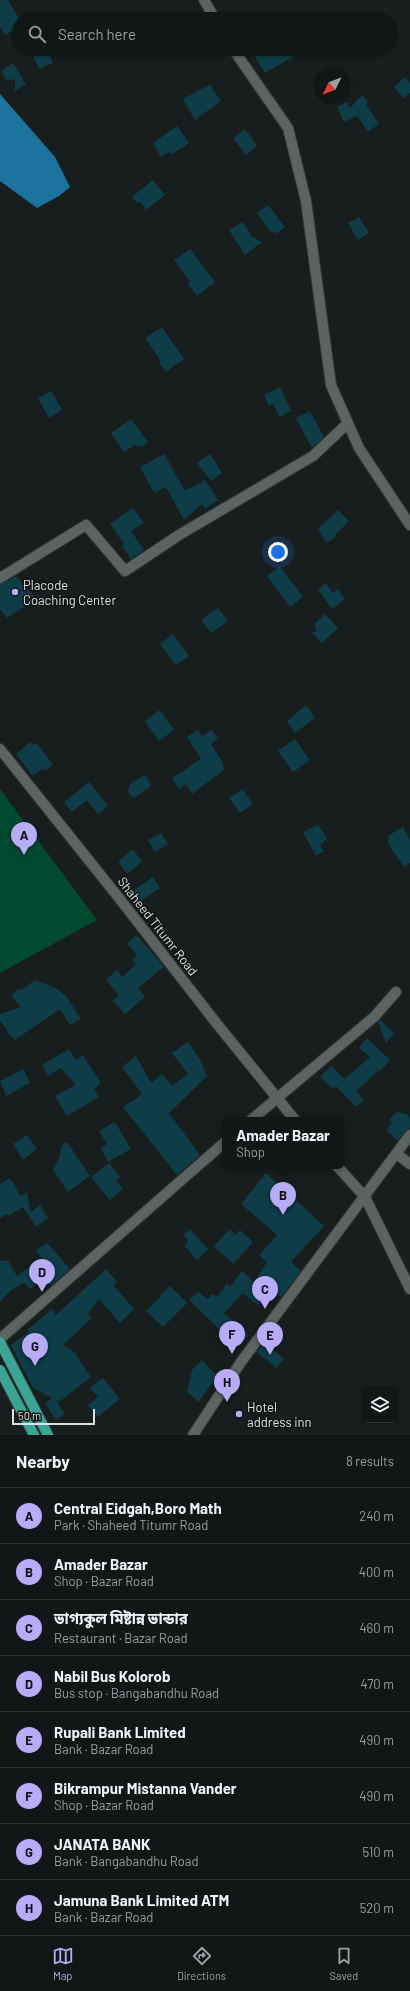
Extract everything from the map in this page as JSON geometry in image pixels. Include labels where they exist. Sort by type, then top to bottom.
[{"type":"main road","points":[[0,1340],[48,1435]]},
{"type":"main road","points":[[0,1370],[34,1435]]},
{"type":"street","points":[[204,0],[211,12]]},
{"type":"street","points":[[238,56],[288,128],[306,201],[331,385],[359,448],[410,525]]},
{"type":"street","points":[[0,578],[86,525],[125,571],[179,535],[313,456],[348,423]]},
{"type":"street","name":"Shaheed Titumr Road","points":[[0,749],[293,1117]]},
{"type":"street","points":[[255,1117],[374,1017],[396,992]]},
{"type":"street","points":[[193,1435],[241,1362],[410,1135]]},
{"type":"street","points":[[0,1340],[222,1145]]},
{"type":"street","points":[[397,1154],[410,1164]]},
{"type":"street","points":[[339,1169],[365,1197],[410,1289]]},
{"type":"green space","points":[[0,789],[97,920],[0,973]]},
{"type":"water","points":[[0,94],[55,157],[70,187],[59,196],[37,208],[0,181]]},
{"type":"building","points":[[0,0],[8,0],[15,12],[12,12],[12,31],[5,35],[0,27]]},
{"type":"building","points":[[33,56],[50,56],[53,63],[39,69]]},
{"type":"building","points":[[257,56],[294,56],[265,73],[255,57]]},
{"type":"building","points":[[13,63],[26,84],[15,91],[15,79],[7,81],[1,71]]},
{"type":"building","points":[[405,77],[410,83],[410,93],[403,98],[394,87]]},
{"type":"building","points":[[210,85],[221,101],[195,120],[183,99]]},
{"type":"building","points":[[362,95],[367,100],[367,106],[379,124],[368,132],[357,116],[344,122],[337,107],[343,104],[348,104],[350,108]]},
{"type":"building","points":[[177,126],[189,143],[172,154],[170,152],[161,157],[153,143]]},
{"type":"building","points":[[245,129],[257,146],[246,155],[233,138]]},
{"type":"building","points":[[153,180],[165,195],[146,210],[140,202],[136,202],[132,197]]},
{"type":"building","points":[[268,205],[285,227],[276,234],[275,231],[272,233],[257,213]]},
{"type":"building","points":[[359,217],[369,233],[358,240],[348,223]]},
{"type":"building","points":[[243,222],[252,237],[262,242],[245,255],[229,230]]},
{"type":"building","points":[[190,249],[215,282],[197,296],[188,284],[190,281],[174,260]]},
{"type":"building","points":[[162,327],[184,359],[166,372],[159,362],[161,361],[145,338]]},
{"type":"building","points":[[280,387],[291,411],[279,417],[273,404],[269,406],[264,395]]},
{"type":"building","points":[[52,392],[62,410],[49,418],[38,398]]},
{"type":"building","points":[[310,411],[324,437],[312,448],[296,418]]},
{"type":"building","points":[[131,419],[148,442],[142,447],[134,445],[124,452],[111,433]]},
{"type":"building","points":[[164,454],[185,491],[205,480],[218,500],[205,509],[202,504],[184,520],[166,487],[154,493],[140,467]]},
{"type":"building","points":[[210,454],[222,473],[211,481],[197,463]]},
{"type":"building","points":[[133,508],[144,523],[131,531],[144,550],[131,559],[122,546],[124,544],[110,524]]},
{"type":"building","points":[[338,510],[349,521],[335,535],[336,537],[326,543],[318,529]]},
{"type":"building","points":[[280,566],[303,597],[290,607],[267,576]]},
{"type":"building","name":"Placode Coaching Center","points":[[16,576],[36,599],[7,618],[0,609],[0,585]]},
{"type":"building","points":[[326,583],[333,593],[338,589],[345,599],[332,609],[318,590]]},
{"type":"building","points":[[218,608],[228,621],[211,633],[201,620]]},
{"type":"building","points":[[325,614],[338,628],[322,643],[312,633],[317,631],[314,624]]},
{"type":"building","points":[[173,634],[189,656],[176,665],[160,644]]},
{"type":"building","points":[[306,705],[315,718],[295,733],[287,721]]},
{"type":"building","points":[[160,710],[174,730],[159,741],[145,721]]},
{"type":"building","points":[[198,730],[202,736],[212,730],[218,739],[211,744],[222,761],[224,770],[192,794],[186,784],[179,789],[172,778],[201,759],[187,737]]},
{"type":"building","points":[[295,739],[310,760],[293,772],[278,751]]},
{"type":"building","points":[[30,742],[33,745],[37,743],[53,765],[46,770],[42,769],[33,776],[16,754]]},
{"type":"building","points":[[145,775],[151,786],[134,798],[129,794],[128,789],[132,782]]},
{"type":"building","points":[[89,782],[108,806],[98,814],[87,800],[72,812],[64,802]]},
{"type":"building","points":[[243,789],[253,804],[240,813],[229,798]]},
{"type":"building","points":[[318,825],[327,838],[320,846],[324,851],[316,856],[303,832]]},
{"type":"building","points":[[403,827],[410,840],[410,863],[404,867],[388,844],[389,835]]},
{"type":"building","points":[[161,833],[168,844],[155,852],[148,840]]},
{"type":"building","points":[[133,849],[142,862],[127,874],[118,861]]},
{"type":"building","points":[[153,877],[160,888],[139,902],[131,892]]},
{"type":"building","points":[[137,935],[164,967],[138,988],[145,997],[125,1014],[113,1001],[119,995],[106,980],[117,970],[122,977],[136,964],[132,959],[137,955],[127,943]]},
{"type":"building","points":[[35,980],[56,988],[66,996],[81,1019],[70,1025],[60,1009],[15,1040],[7,1033],[7,1030],[0,1021],[0,1014],[21,1007],[12,996],[16,990],[23,989]]},
{"type":"building","points":[[380,1020],[394,1033],[386,1043],[378,1022]]},
{"type":"building","points":[[367,1038],[390,1060],[380,1071],[379,1070],[356,1091],[364,1100],[356,1107],[336,1086],[333,1089],[320,1077],[331,1066],[345,1079],[370,1057],[359,1048]]},
{"type":"building","points":[[188,1042],[200,1059],[207,1076],[169,1113],[200,1155],[177,1175],[123,1107],[142,1094],[122,1067],[136,1056],[151,1083],[162,1074],[172,1086],[188,1074],[172,1053]]},
{"type":"building","points":[[69,1049],[76,1060],[83,1055],[101,1083],[94,1089],[99,1097],[67,1116],[55,1096],[76,1085],[61,1068],[48,1076],[42,1065]]},
{"type":"building","points":[[23,1069],[30,1083],[6,1096],[0,1081]]},
{"type":"building","points":[[397,1112],[407,1114],[410,1118],[410,1128],[405,1131],[398,1141],[386,1130],[392,1123],[389,1120]]},
{"type":"building","points":[[115,1122],[131,1149],[108,1162],[101,1148],[107,1144],[99,1131]]},
{"type":"building","points":[[27,1135],[37,1149],[23,1160],[13,1144]]},
{"type":"building","points":[[67,1142],[90,1176],[68,1192],[53,1170],[59,1158],[62,1145]]},
{"type":"building","points":[[109,1163],[120,1177],[116,1180],[123,1189],[110,1200],[91,1177]]},
{"type":"building","points":[[266,1173],[324,1226],[291,1262],[301,1271],[281,1297],[273,1289],[258,1306],[243,1293],[224,1313],[249,1335],[238,1347],[189,1300],[198,1292],[208,1299],[213,1294],[217,1297],[227,1283],[230,1287],[242,1271],[254,1282],[267,1262],[259,1255],[277,1235],[241,1204]]},
{"type":"building","points":[[10,1178],[21,1196],[27,1192],[31,1212],[40,1205],[48,1218],[36,1227],[23,1207],[8,1216],[7,1214],[0,1218],[0,1184]]},
{"type":"building","points":[[190,1229],[208,1249],[197,1260],[185,1246],[188,1240],[183,1235]]},
{"type":"building","points":[[230,1229],[235,1235],[240,1230],[253,1242],[233,1264],[214,1246]]},
{"type":"building","points":[[47,1243],[70,1269],[51,1286],[45,1278],[30,1289],[25,1283],[11,1290],[0,1302],[0,1261],[8,1261],[17,1276],[42,1258],[36,1250]]},
{"type":"building","points":[[106,1269],[117,1282],[113,1285],[134,1309],[120,1323],[99,1299],[88,1314],[92,1318],[63,1345],[74,1352],[91,1377],[59,1402],[56,1400],[65,1414],[56,1420],[45,1403],[52,1398],[33,1388],[11,1345],[29,1332],[27,1330],[52,1309],[56,1315]]},
{"type":"building","points":[[170,1286],[187,1303],[163,1327],[146,1311]]},
{"type":"building","points":[[264,1342],[284,1359],[276,1368],[257,1352]]},
{"type":"building","points":[[202,1360],[217,1376],[199,1402],[187,1392],[192,1370]]},
{"type":"building","points":[[103,1378],[120,1399],[98,1417],[88,1405],[98,1397],[90,1388]]},
{"type":"place","name":"Placode Coaching Center","points":[[15,592]]},
{"type":"place","name":"Central Eidgah,Boro Math","points":[[24,855]]},
{"type":"place","name":"Amader Bazar","points":[[283,1215]]},
{"type":"place","name":"Nabil Bus Kolorob","points":[[42,1292]]},
{"type":"place","name":"ভাগ্যকুল মিষ্টান্ন ভান্ডার","points":[[265,1309]]},
{"type":"place","name":"Bikrampur Mistanna Vander","points":[[232,1354]]},
{"type":"place","name":"Rupali Bank Limited","points":[[270,1355]]},
{"type":"place","name":"JANATA BANK","points":[[35,1366]]},
{"type":"place","name":"Jamuna Bank Limited ATM","points":[[227,1402]]},
{"type":"place","name":"Hotel address inn","points":[[239,1414]]}]
